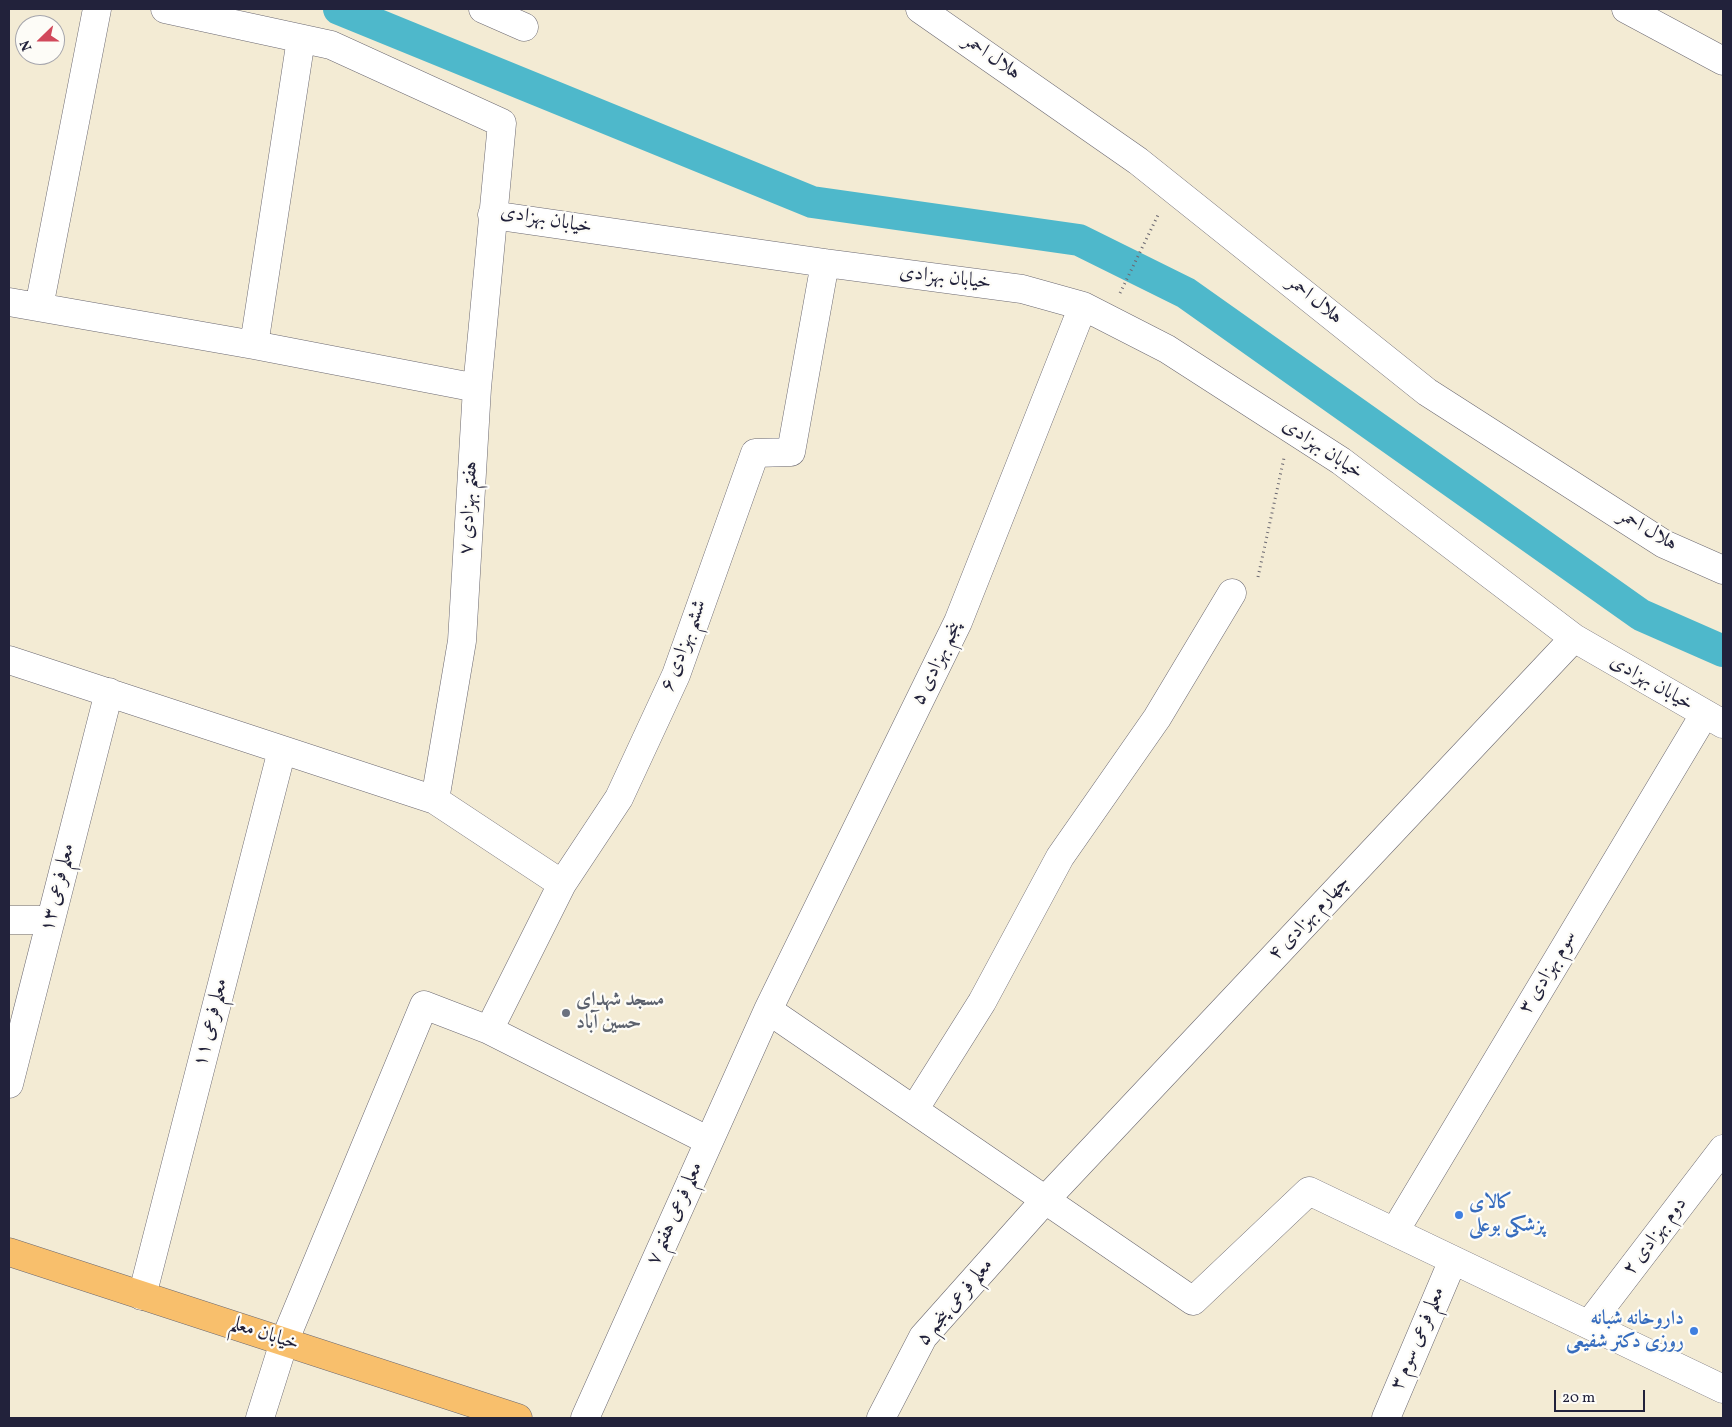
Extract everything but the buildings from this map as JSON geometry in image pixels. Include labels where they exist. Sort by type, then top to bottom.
[{"type":"main road","name":"خیابان معلم","points":[[9,1252],[518,1418]]},
{"type":"street","points":[[39,307],[97,9]]},
{"type":"street","name":"خیابان بهزادی","points":[[165,9],[331,45],[502,123],[492,215],[824,263],[1022,289],[1083,306],[1167,349],[1341,461],[1574,638],[1714,720]]},
{"type":"street","points":[[483,9],[524,27]]},
{"type":"street","name":"هلال احمر","points":[[920,9],[1138,161],[1427,392],[1664,544],[1723,570]]},
{"type":"street","points":[[1626,9],[1723,61]]},
{"type":"street","points":[[254,345],[301,39]]},
{"type":"street","name":"هفتم بهزادی ۷","points":[[435,800],[462,641],[478,388],[492,215]]},
{"type":"street","name":"ششم بهزادی ۶","points":[[489,1030],[562,884],[619,798],[676,675],[754,453],[791,452],[824,263]]},
{"type":"street","points":[[10,305],[39,307],[254,345],[478,388]]},
{"type":"street","name":"پنجم بهزادی ۵","points":[[768,1010],[958,622],[1083,306]]},
{"type":"street","points":[[914,1110],[982,1002],[1060,857],[1157,718],[1232,593]]},
{"type":"street","name":"چهارم بهزادی ۴","points":[[1046,1199],[1574,638]]},
{"type":"street","points":[[9,660],[435,800],[562,884]]},
{"type":"street","name":"معلم فرعی ۱۳","points":[[9,1084],[110,692]]},
{"type":"street","name":"سوم بهزادی ۳","points":[[1395,1231],[1714,720]]},
{"type":"street","name":"معلم فرعی ۱۱","points":[[142,1296],[282,750]]},
{"type":"street","points":[[9,920],[51,920]]},
{"type":"street","points":[[260,1418],[284,1342],[424,1006],[489,1030],[709,1141]]},
{"type":"street","points":[[768,1010],[1192,1301],[1309,1190],[1723,1389]]},
{"type":"street","name":"معلم فرعی هفتم ۷","points":[[585,1418],[768,1010]]},
{"type":"street","name":"دوم بهزادی ۲","points":[[1589,1324],[1723,1149]]},
{"type":"street","name":"معلم فرعی پنجم ۵","points":[[880,1418],[923,1337],[1046,1199]]},
{"type":"street","name":"معلم فرعی سوم ۳","points":[[1386,1418],[1453,1260]]},
{"type":"path","points":[[1107,318],[1172,187]]},
{"type":"path","points":[[1232,593],[1254,593],[1291,429]]},
{"type":"waterway","points":[[339,9],[812,202],[1079,240],[1186,293],[1641,615],[1723,651]]},
{"type":"place","name":"مسجد شهدای حسین آباد","points":[[566,1013]]},
{"type":"place","name":"کالای پزشکی بوعلی","points":[[1459,1215]]},
{"type":"place","name":"داروخانه شبانه روزی دکتر شفیعی","points":[[1694,1331]]}]
